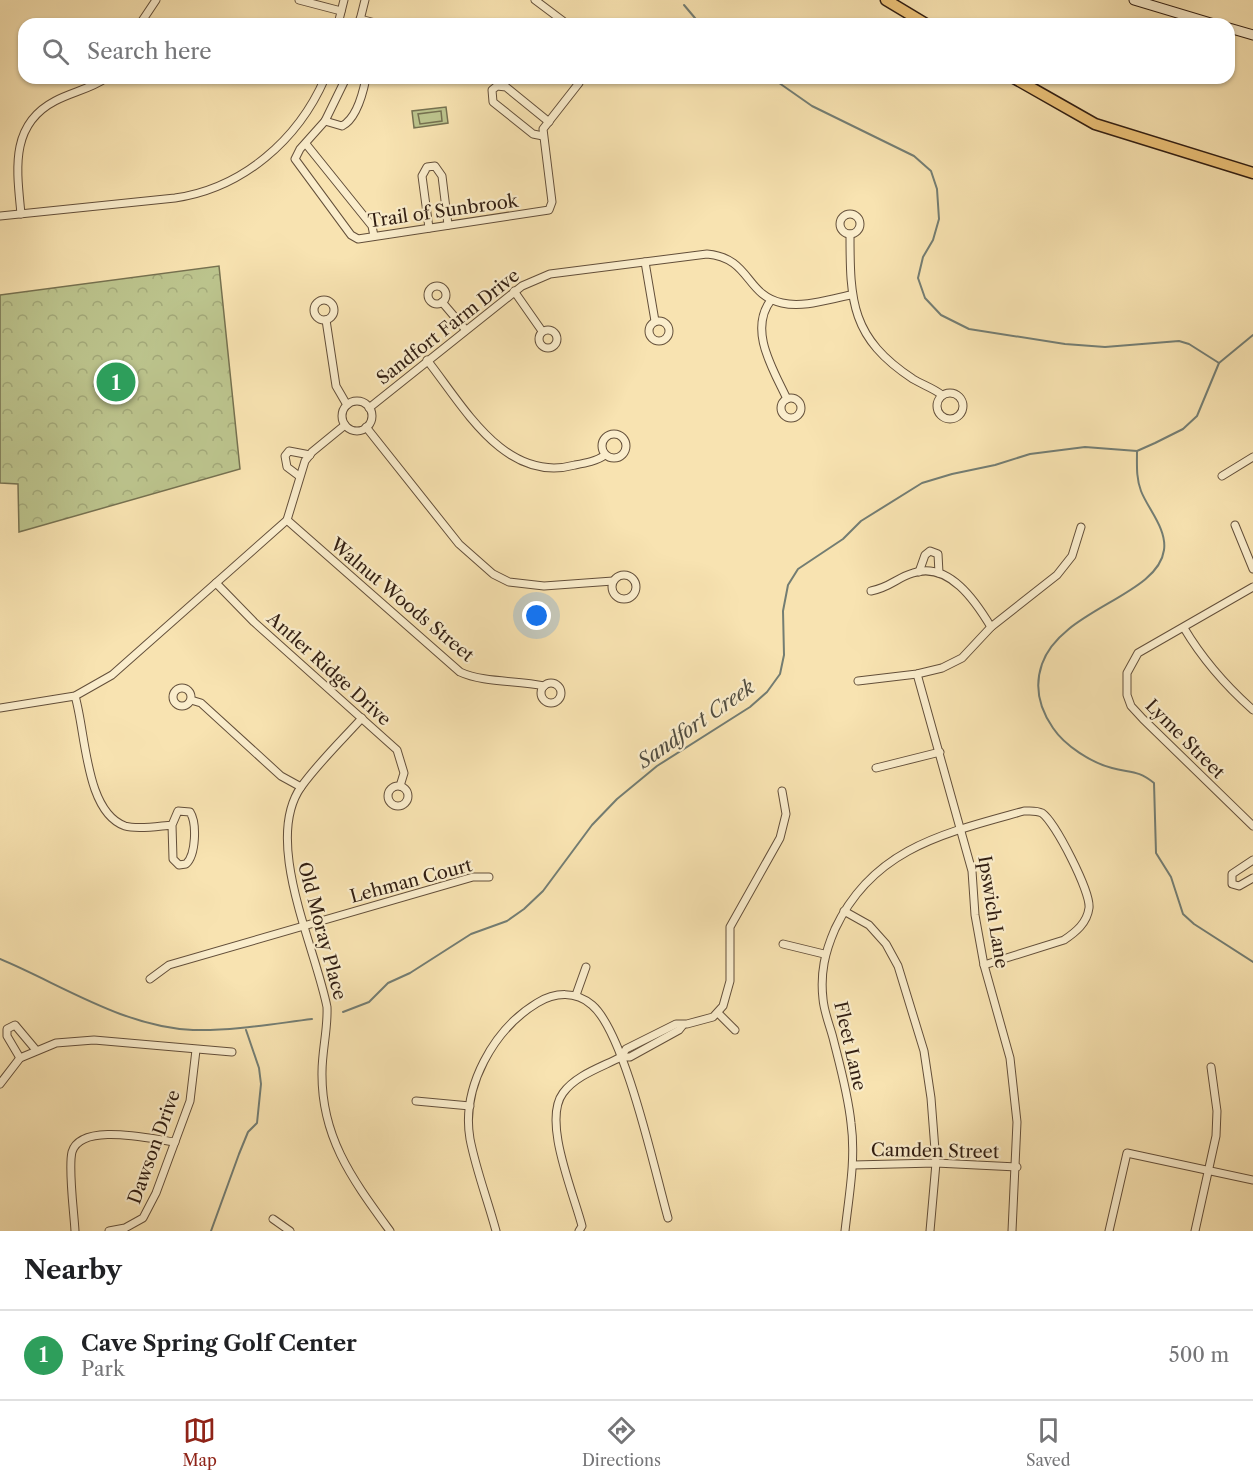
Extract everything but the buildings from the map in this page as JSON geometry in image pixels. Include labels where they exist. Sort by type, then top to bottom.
[{"type":"main road","points":[[886,0],[916,18]]},
{"type":"main road","points":[[1025,84],[1095,124],[1253,173]]},
{"type":"street","points":[[144,18],[156,0]]},
{"type":"street","points":[[299,0],[341,11]]},
{"type":"street","points":[[339,18],[344,0]]},
{"type":"street","points":[[360,18],[365,0]]},
{"type":"street","points":[[535,0],[559,18]]},
{"type":"street","points":[[1134,0],[1194,18]]},
{"type":"street","points":[[1235,29],[1252,32]]},
{"type":"street","points":[[21,214],[16,159],[26,129],[49,104],[97,84]]},
{"type":"street","points":[[0,216],[191,196],[219,185],[262,160],[295,131],[322,84]]},
{"type":"street","name":"Trail of Sunbrook","points":[[343,84],[325,121],[296,155],[297,164],[351,236],[357,239],[546,212],[551,209],[543,129],[578,84]]},
{"type":"street","points":[[325,121],[342,126],[348,123],[364,84]]},
{"type":"street","points":[[543,136],[533,134],[494,102],[492,90],[497,86],[506,87],[549,122]]},
{"type":"street","points":[[306,144],[372,226],[374,236]]},
{"type":"street","points":[[429,228],[422,176],[427,167],[435,166],[440,170],[448,225]]},
{"type":"street","points":[[850,234],[851,295],[861,326],[880,351],[913,379],[942,395]]},
{"type":"street","name":"Sandfort Farm Drive","points":[[369,408],[514,291],[535,279],[550,274],[699,254],[718,255],[738,265],[761,294],[771,300]]},
{"type":"street","points":[[645,262],[655,321]]},
{"type":"street","points":[[514,291],[542,331]]},
{"type":"street","points":[[787,399],[760,333],[763,312],[771,300],[795,305],[851,295]]},
{"type":"street","points":[[442,302],[465,329]]},
{"type":"street","points":[[326,320],[336,386],[347,405]]},
{"type":"street","points":[[427,360],[498,447],[516,459],[549,469],[600,459],[606,455]]},
{"type":"street","points":[[359,401],[369,408],[371,420],[366,427],[353,430],[345,425],[342,412],[347,405],[359,401]]},
{"type":"street","points":[[0,708],[75,696],[112,675],[287,520],[294,506],[299,476],[310,455],[345,425]]},
{"type":"street","points":[[366,427],[459,544],[493,574],[509,582],[544,586],[613,581]]},
{"type":"street","points":[[299,476],[287,467],[285,456],[289,451],[295,450],[310,455]]},
{"type":"street","points":[[1222,476],[1253,457]]},
{"type":"street","name":"Walnut Woods Street","points":[[287,520],[460,672],[485,679],[509,679],[544,686]]},
{"type":"street","points":[[1235,525],[1253,569]]},
{"type":"street","points":[[858,681],[917,674],[953,663],[974,647],[991,627],[1057,575],[1072,556],[1082,526]]},
{"type":"street","points":[[919,572],[924,555],[935,551],[940,558],[939,573]]},
{"type":"street","points":[[871,591],[888,588],[903,577],[919,572],[939,573],[964,591],[979,607],[991,627]]},
{"type":"street","name":"Antler Ridge Drive","points":[[216,583],[254,622],[400,755],[404,773],[400,786]]},
{"type":"street","points":[[1253,587],[1184,628],[1201,656],[1220,680],[1253,710]]},
{"type":"street","name":"Lyme Street","points":[[1184,628],[1138,653],[1127,674],[1127,695],[1131,706],[1143,719],[1253,826]]},
{"type":"street","name":"Ipswich Lane","points":[[917,674],[972,871],[975,915],[984,965],[1005,1034],[1013,1075],[1017,1167],[1012,1231]]},
{"type":"street","points":[[75,696],[82,719],[94,790],[99,804],[111,818],[126,827],[172,825]]},
{"type":"street","points":[[191,699],[201,703],[281,776],[301,787]]},
{"type":"street","name":"Old Moray Place","points":[[362,718],[301,787],[289,816],[286,856],[327,1007],[328,1028],[322,1074],[332,1140],[342,1163],[390,1231]]},
{"type":"street","points":[[876,768],[940,752]]},
{"type":"street","points":[[590,1231],[581,1229],[557,1133],[555,1114],[558,1103],[575,1081],[621,1057],[630,1057],[679,1030],[683,1025],[713,1017],[718,1013],[728,994],[730,981],[730,927],[780,838],[786,814],[782,790]]},
{"type":"street","points":[[187,810],[192,813],[193,856],[186,864],[179,865],[173,859],[172,825],[178,811],[187,810]]},
{"type":"street","name":"Fleet Lane","points":[[845,1231],[853,1165],[852,1124],[844,1080],[823,999],[824,954],[844,911],[867,881],[890,860],[934,839],[1024,811],[1036,811],[1043,814],[1053,826],[1089,897],[1084,922],[1064,940],[984,965]]},
{"type":"street","points":[[1253,860],[1232,874],[1231,880],[1232,884],[1239,886],[1253,878]]},
{"type":"street","name":"Lehman Court","points":[[150,979],[169,965],[473,877],[489,877]]},
{"type":"street","points":[[844,911],[869,925],[886,944],[898,966],[924,1051],[932,1098],[936,1163],[930,1231]]},
{"type":"street","points":[[783,944],[824,954]]},
{"type":"street","points":[[576,995],[586,967]]},
{"type":"street","points":[[496,1231],[470,1138],[470,1106],[484,1061],[502,1034],[527,1009],[541,1000],[559,994],[576,995],[592,1005],[600,1015],[621,1057],[668,1218]]},
{"type":"street","points":[[718,1013],[735,1030]]},
{"type":"street","points":[[20,1058],[7,1036],[7,1029],[15,1024],[36,1050]]},
{"type":"street","points":[[0,1084],[20,1058],[56,1043],[94,1040],[232,1052]]},
{"type":"street","name":"Dawson Drive","points":[[109,1231],[124,1228],[144,1218],[190,1101],[196,1050]]},
{"type":"street","points":[[1195,1231],[1216,1136],[1217,1111],[1211,1067]]},
{"type":"street","points":[[416,1101],[470,1106]]},
{"type":"street","points":[[75,1231],[71,1155],[75,1145],[82,1139],[98,1134],[175,1142]]},
{"type":"street","points":[[1109,1231],[1127,1153],[1253,1180]]},
{"type":"street","name":"Camden Street","points":[[853,1165],[936,1163],[1017,1167]]},
{"type":"street","points":[[273,1219],[290,1231]]},
{"type":"green space","points":[[446,107],[448,123],[414,128],[412,111]]},
{"type":"green space","points":[[441,111],[442,121],[420,124],[418,114]]},
{"type":"green space","points":[[219,266],[240,469],[19,532],[18,484],[0,483],[0,295]]},
{"type":"waterway","points":[[684,5],[695,18]]},
{"type":"waterway","points":[[781,84],[812,106],[914,156],[931,171],[937,189],[939,219],[933,240],[923,257],[918,278],[925,298],[941,315],[969,329],[1065,344],[1105,347],[1179,341],[1189,344],[1219,363]]},
{"type":"waterway","name":"Sandfort Creek","points":[[343,1012],[369,1002],[388,983],[410,973],[471,934],[507,921],[524,909],[543,891],[592,825],[617,799],[657,766],[750,707],[767,692],[780,674],[784,655],[783,611],[788,585],[798,569],[843,539],[861,521],[922,483],[952,474],[995,465],[1030,454],[1085,447],[1137,451],[1155,443],[1183,429],[1197,416],[1219,363],[1253,335]]},
{"type":"waterway","points":[[1137,451],[1139,486],[1163,534],[1164,550],[1158,566],[1128,592],[1068,629],[1052,645],[1042,664],[1038,681],[1039,697],[1044,713],[1058,735],[1080,753],[1112,768],[1139,774],[1154,783],[1156,853],[1171,877],[1183,914],[1194,924],[1253,962]]},
{"type":"waterway","name":"Sandfort Creek","points":[[0,959],[118,1013],[167,1027],[193,1030],[223,1029],[312,1019]]},
{"type":"waterway","points":[[211,1231],[248,1132],[257,1123],[261,1084],[259,1068],[246,1030]]},
{"type":"place","name":"Cave Spring Golf Center","points":[[116,382]]}]
